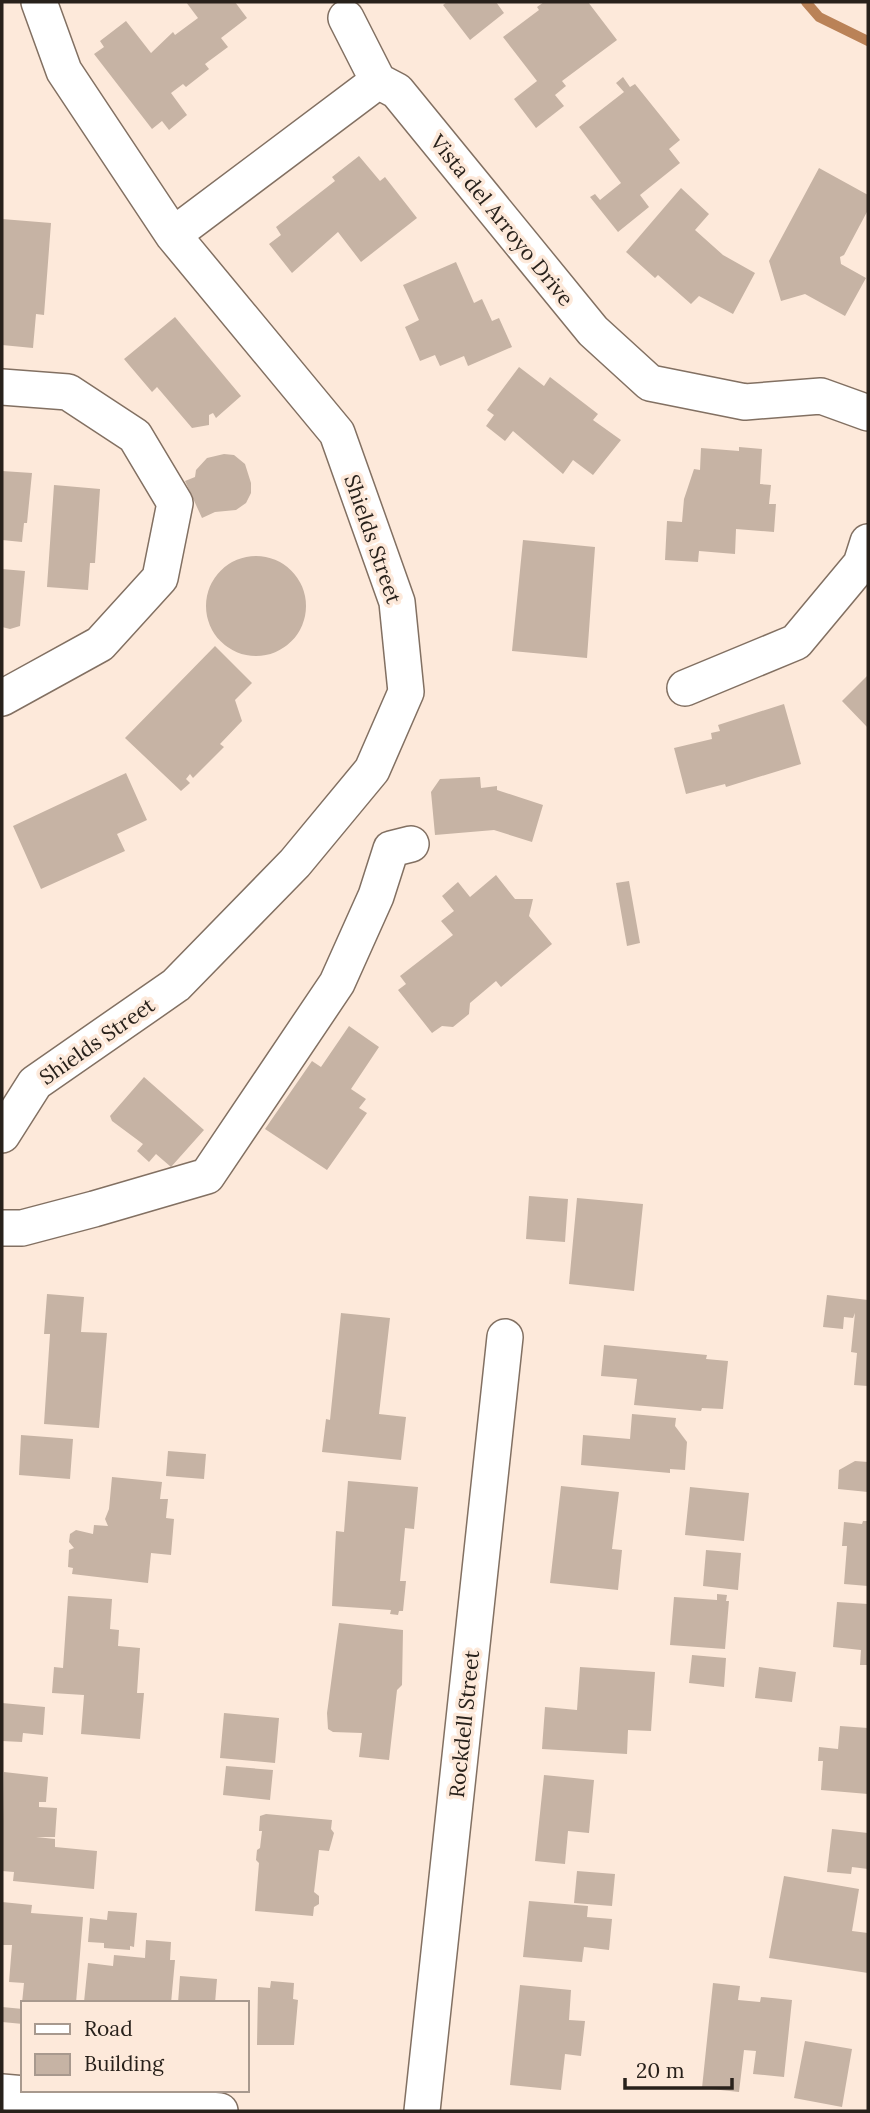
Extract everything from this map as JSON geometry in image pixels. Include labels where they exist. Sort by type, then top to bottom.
[{"type":"street","name":"Shields Street","points":[[2,1135],[35,1083],[176,985],[295,863],[372,770],[407,692],[397,602],[337,433],[173,235],[64,71],[39,2]]},
{"type":"street","points":[[173,235],[378,81],[346,18]]},
{"type":"street","name":"Vista del Arroyo Drive","points":[[378,81],[397,91],[593,331],[650,383],[745,402],[821,396],[868,413]]},
{"type":"street","points":[[2,387],[68,392],[135,436],[175,503],[160,578],[100,644],[2,698]]},
{"type":"street","points":[[685,688],[796,642],[861,564],[868,542]]},
{"type":"street","points":[[2,1228],[22,1228],[82,1213],[207,1176],[337,983],[376,896],[391,849],[411,844]]},
{"type":"street","name":"Rockdell Street","points":[[422,2111],[505,1337]]},
{"type":"street","points":[[2,2092],[105,2106],[220,2111]]},
{"type":"building","points":[[186,2],[235,2],[247,18],[221,38],[228,47],[205,64],[209,69],[186,87],[183,84],[171,93],[187,115],[169,130],[162,121],[152,129],[94,54],[104,47],[100,41],[126,21],[151,53],[173,32],[175,35],[198,18]]},
{"type":"building","points":[[447,2],[496,2],[504,13],[470,40],[443,5]]},
{"type":"building","points":[[544,2],[588,2],[617,40],[562,81],[566,86],[555,95],[564,106],[536,128],[514,99],[537,81],[503,37],[539,10],[537,7]]},
{"type":"building","points":[[623,77],[630,87],[635,84],[680,140],[669,149],[680,163],[640,195],[649,207],[618,232],[590,197],[595,194],[600,200],[621,183],[579,127],[624,92],[616,83]]},
{"type":"building","points":[[359,156],[380,181],[385,177],[417,218],[361,262],[338,232],[292,273],[269,244],[281,235],[276,227],[335,181],[332,177]]},
{"type":"building","points":[[819,168],[868,195],[868,210],[844,255],[840,257],[841,264],[866,278],[845,316],[805,294],[781,301],[769,261]]},
{"type":"building","points":[[681,188],[709,214],[695,230],[723,255],[755,273],[733,314],[699,296],[691,304],[658,275],[655,278],[626,252]]},
{"type":"building","points":[[2,219],[51,223],[44,315],[36,314],[33,348],[2,345]]},
{"type":"building","points":[[456,262],[474,303],[482,299],[492,321],[499,318],[512,347],[468,366],[464,356],[440,366],[435,355],[420,361],[405,327],[419,320],[403,285]]},
{"type":"building","points":[[175,317],[241,396],[216,418],[213,413],[209,415],[209,425],[192,428],[157,387],[152,392],[124,359]]},
{"type":"building","points":[[519,367],[544,386],[550,377],[598,414],[593,420],[621,440],[593,475],[573,460],[563,474],[513,431],[505,441],[486,426],[494,415],[487,410]]},
{"type":"building","points":[[739,447],[762,449],[760,484],[771,485],[769,504],[776,504],[774,532],[736,529],[735,554],[699,551],[698,562],[665,560],[667,521],[682,522],[684,499],[694,469],[700,470],[701,448],[739,451]]},
{"type":"building","points":[[234,455],[245,464],[251,493],[246,503],[236,510],[215,512],[202,518],[185,481],[195,477],[196,470],[207,458]]},
{"type":"building","points":[[2,471],[32,473],[27,523],[24,523],[22,542],[2,540]]},
{"type":"building","points":[[54,485],[100,489],[95,563],[90,563],[88,590],[47,587]]},
{"type":"building","points":[[523,540],[595,547],[587,658],[512,651]]},
{"type":"building","points":[[256,556],[284,564],[298,578],[306,606],[298,634],[284,648],[256,656],[228,648],[214,634],[206,606],[214,578],[228,564]]},
{"type":"building","points":[[2,569],[25,571],[20,626],[10,629],[2,627]]},
{"type":"building","points":[[215,646],[252,683],[235,700],[242,721],[220,744],[224,747],[193,778],[190,774],[186,779],[190,783],[181,791],[125,738]]},
{"type":"building","points":[[868,675],[868,728],[842,701]]},
{"type":"building","points":[[784,704],[801,764],[726,787],[725,784],[686,794],[674,748],[712,739],[711,733],[720,731],[718,725]]},
{"type":"building","points":[[126,773],[147,820],[117,834],[125,851],[41,889],[13,826]]},
{"type":"building","points":[[480,777],[481,788],[497,786],[497,790],[543,805],[532,842],[494,830],[435,835],[431,792],[440,779]]},
{"type":"building","points":[[496,875],[515,899],[533,899],[529,916],[552,944],[501,987],[496,981],[470,1003],[469,1014],[453,1027],[442,1026],[432,1033],[398,990],[406,984],[400,976],[453,935],[441,921],[454,911],[442,896],[458,882],[470,897]]},
{"type":"building","points":[[629,881],[640,943],[627,946],[616,883]]},
{"type":"building","points":[[349,1026],[379,1047],[351,1089],[366,1099],[359,1108],[367,1113],[327,1170],[265,1129],[312,1061],[321,1067]]},
{"type":"building","points":[[144,1077],[204,1130],[171,1167],[156,1154],[149,1162],[137,1151],[143,1144],[112,1121],[110,1116]]},
{"type":"building","points":[[529,1196],[568,1199],[565,1242],[526,1239]]},
{"type":"building","points":[[577,1198],[643,1204],[634,1291],[569,1284]]},
{"type":"building","points":[[47,1294],[84,1297],[81,1332],[107,1333],[99,1428],[44,1424],[50,1334],[44,1334]]},
{"type":"building","points":[[827,1295],[868,1300],[868,1386],[854,1385],[857,1353],[851,1352],[855,1313],[853,1318],[844,1317],[843,1329],[823,1327]]},
{"type":"building","points":[[341,1313],[390,1318],[379,1414],[406,1417],[401,1460],[322,1452],[326,1419],[330,1420]]},
{"type":"building","points":[[604,1345],[707,1355],[706,1359],[728,1361],[723,1409],[702,1408],[701,1411],[634,1405],[637,1379],[601,1376]]},
{"type":"building","points":[[632,1414],[676,1418],[675,1426],[687,1442],[685,1470],[670,1469],[670,1473],[581,1465],[583,1435],[630,1439]]},
{"type":"building","points":[[21,1435],[73,1439],[70,1479],[19,1475]]},
{"type":"building","points":[[168,1451],[206,1454],[204,1479],[166,1476]]},
{"type":"building","points":[[855,1461],[868,1462],[868,1492],[838,1489],[839,1470]]},
{"type":"building","points":[[112,1477],[162,1482],[160,1499],[168,1499],[166,1518],[174,1519],[171,1555],[151,1553],[148,1583],[72,1574],[73,1568],[68,1567],[69,1550],[74,1548],[69,1542],[70,1534],[76,1530],[93,1534],[94,1525],[108,1526],[105,1519],[109,1509]]},
{"type":"building","points":[[348,1481],[418,1487],[414,1529],[405,1528],[400,1581],[406,1581],[403,1611],[399,1611],[398,1615],[390,1614],[391,1610],[332,1606],[336,1531],[344,1532]]},
{"type":"building","points":[[561,1486],[619,1492],[612,1549],[622,1550],[618,1590],[550,1583]]},
{"type":"building","points":[[690,1487],[749,1493],[744,1541],[685,1535]]},
{"type":"building","points":[[863,1521],[868,1521],[868,1586],[844,1584],[847,1546],[842,1546],[844,1522],[862,1524]]},
{"type":"building","points":[[706,1550],[741,1553],[738,1590],[703,1586]]},
{"type":"building","points":[[717,1594],[727,1595],[726,1601],[729,1601],[725,1649],[670,1645],[674,1597],[717,1600]]},
{"type":"building","points":[[68,1596],[112,1599],[110,1629],[119,1630],[118,1646],[140,1648],[137,1693],[144,1693],[140,1739],[81,1734],[84,1695],[52,1693],[54,1667],[63,1668]]},
{"type":"building","points":[[837,1602],[868,1604],[868,1665],[860,1665],[861,1650],[833,1647]]},
{"type":"building","points":[[339,1623],[403,1630],[402,1685],[397,1690],[389,1760],[359,1757],[362,1733],[333,1732],[328,1729],[327,1713]]},
{"type":"building","points":[[692,1655],[726,1658],[724,1687],[689,1683]]},
{"type":"building","points":[[580,1667],[655,1672],[651,1731],[628,1730],[627,1754],[542,1749],[545,1707],[577,1710]]},
{"type":"building","points":[[759,1667],[796,1672],[792,1702],[755,1698]]},
{"type":"building","points":[[2,1703],[45,1707],[43,1735],[23,1733],[22,1742],[2,1741]]},
{"type":"building","points":[[224,1713],[279,1718],[275,1763],[220,1758]]},
{"type":"building","points":[[840,1726],[868,1728],[868,1794],[821,1790],[823,1761],[818,1761],[819,1747],[838,1749]]},
{"type":"building","points":[[226,1766],[273,1770],[270,1800],[223,1795]]},
{"type":"building","points":[[4,1772],[48,1777],[46,1802],[39,1802],[39,1807],[57,1808],[55,1837],[36,1837],[55,1839],[55,1847],[97,1851],[94,1889],[13,1881],[14,1872],[2,1871]]},
{"type":"building","points":[[544,1775],[594,1780],[589,1833],[568,1831],[565,1864],[535,1861]]},
{"type":"building","points":[[266,1814],[332,1820],[331,1829],[334,1833],[329,1851],[319,1850],[314,1892],[319,1896],[319,1904],[314,1907],[313,1916],[255,1911],[259,1863],[256,1860],[262,1831],[259,1831],[260,1816]]},
{"type":"building","points":[[832,1829],[868,1833],[868,1869],[852,1867],[851,1874],[827,1872]]},
{"type":"building","points":[[577,1871],[615,1874],[612,1906],[574,1903]]},
{"type":"building","points":[[784,1876],[859,1889],[852,1931],[868,1933],[868,1973],[769,1958]]},
{"type":"building","points":[[529,1901],[588,1906],[587,1917],[612,1919],[609,1950],[584,1947],[582,1962],[523,1957]]},
{"type":"building","points":[[2,1902],[32,1905],[31,1913],[83,1917],[76,2001],[22,2001],[24,1983],[9,1982],[12,1945],[2,1945]]},
{"type":"building","points":[[108,1911],[137,1913],[134,1947],[130,1946],[130,1950],[104,1948],[104,1943],[88,1942],[90,1918],[107,1920]]},
{"type":"building","points":[[146,1940],[171,1942],[170,1960],[175,1960],[171,2001],[84,2001],[88,1963],[113,1966],[114,1955],[145,1958]]},
{"type":"building","points":[[180,1976],[217,1979],[215,2001],[178,2001]]},
{"type":"building","points":[[271,1981],[294,1983],[293,1999],[298,2000],[294,2045],[257,2045],[258,1987],[270,1988]]},
{"type":"building","points":[[713,1983],[740,1986],[738,2000],[760,2002],[761,1997],[792,2000],[784,2077],[753,2074],[756,2051],[744,2050],[739,2092],[702,2088]]},
{"type":"building","points":[[520,1985],[571,1990],[569,2020],[585,2021],[581,2056],[565,2054],[561,2090],[510,2085]]},
{"type":"building","points":[[2,2007],[21,2009],[21,2024],[2,2022]]},
{"type":"building","points":[[805,2041],[852,2049],[842,2107],[794,2098]]},
{"type":"waterway","points":[[806,2],[819,17],[868,41]]}]
